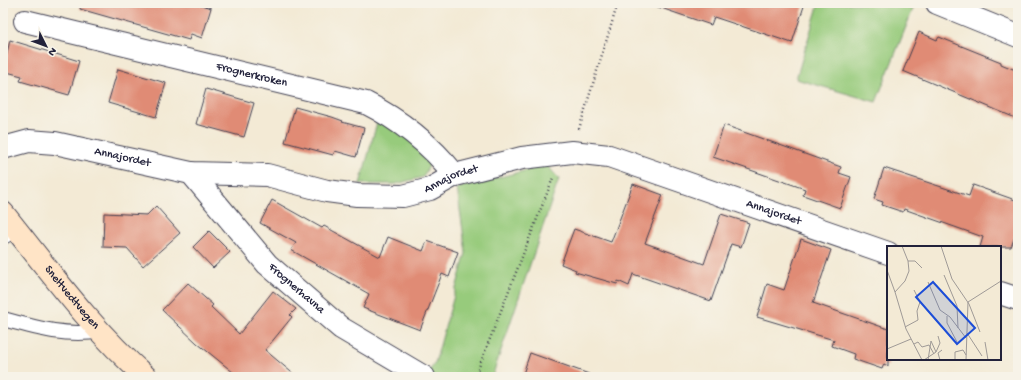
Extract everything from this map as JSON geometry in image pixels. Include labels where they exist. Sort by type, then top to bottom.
[{"type":"main road","name":"Sneltvedtvegen","points":[[7,227],[101,331],[146,377]]},
{"type":"street","points":[[937,3],[1018,36]]},
{"type":"street","name":"Frognerkroken","points":[[25,21],[366,103],[386,113],[409,128],[436,152],[455,175]]},
{"type":"street","name":"Annajordet","points":[[3,148],[29,142],[55,143],[191,173],[267,175],[327,191],[357,195],[403,196],[430,189],[455,175],[522,158],[567,152],[609,156],[887,253]]},
{"type":"street","name":"Frognerhavna","points":[[191,173],[267,264],[341,328],[424,377]]},
{"type":"street","points":[[1001,293],[1018,299]]},
{"type":"lane","points":[[3,319],[46,331],[67,334],[84,334],[101,331]]},
{"type":"path","points":[[475,377],[567,152],[618,3]]},
{"type":"green space","points":[[819,3],[915,4],[876,102],[796,79]]},
{"type":"green space","points":[[378,119],[404,133],[431,162],[423,177],[396,184],[360,184]]},
{"type":"green space","points":[[547,165],[559,179],[492,377],[425,377],[435,363],[466,253],[457,188]]},
{"type":"building","points":[[81,3],[194,3],[211,8],[202,38],[191,34],[189,40],[80,9]]},
{"type":"building","points":[[656,3],[805,3],[792,43],[714,17],[711,25],[655,6]]},
{"type":"building","points":[[919,32],[937,40],[939,37],[1001,62],[1001,64],[1018,71],[1018,119],[903,71]]},
{"type":"building","points":[[10,40],[79,61],[69,95],[20,81],[22,76],[3,71]]},
{"type":"building","points":[[118,69],[166,83],[156,117],[108,103]]},
{"type":"building","points":[[206,89],[254,103],[244,137],[196,124]]},
{"type":"building","points":[[295,107],[332,117],[343,121],[342,122],[364,128],[356,157],[335,151],[333,155],[285,142]]},
{"type":"building","points":[[724,125],[841,167],[839,173],[851,177],[840,208],[803,195],[805,189],[713,157]]},
{"type":"building","points":[[884,168],[969,196],[973,185],[1018,201],[1018,228],[1011,247],[980,246],[983,237],[904,209],[903,212],[882,205],[883,202],[874,199]]},
{"type":"building","points":[[633,184],[663,195],[645,243],[704,264],[721,214],[749,223],[741,247],[731,244],[711,301],[633,274],[629,286],[618,281],[617,284],[575,272],[576,270],[561,264],[574,229],[611,242]]},
{"type":"building","points":[[272,200],[322,228],[324,226],[380,257],[388,237],[423,251],[427,241],[458,252],[449,277],[442,274],[420,330],[363,308],[369,294],[291,250],[296,243],[260,223]]},
{"type":"building","points":[[156,206],[180,233],[143,266],[127,248],[103,247],[104,213],[147,215]]},
{"type":"building","points":[[209,231],[230,252],[213,268],[193,247]]},
{"type":"building","points":[[801,239],[831,250],[813,303],[887,329],[888,366],[884,364],[882,369],[853,359],[854,354],[832,346],[834,340],[757,317],[767,284],[784,290]]},
{"type":"building","points":[[188,283],[213,305],[211,307],[239,334],[273,291],[296,309],[290,315],[292,317],[265,350],[297,377],[239,377],[197,343],[162,310]]},
{"type":"building","points":[[530,353],[589,374],[589,377],[522,377]]}]
